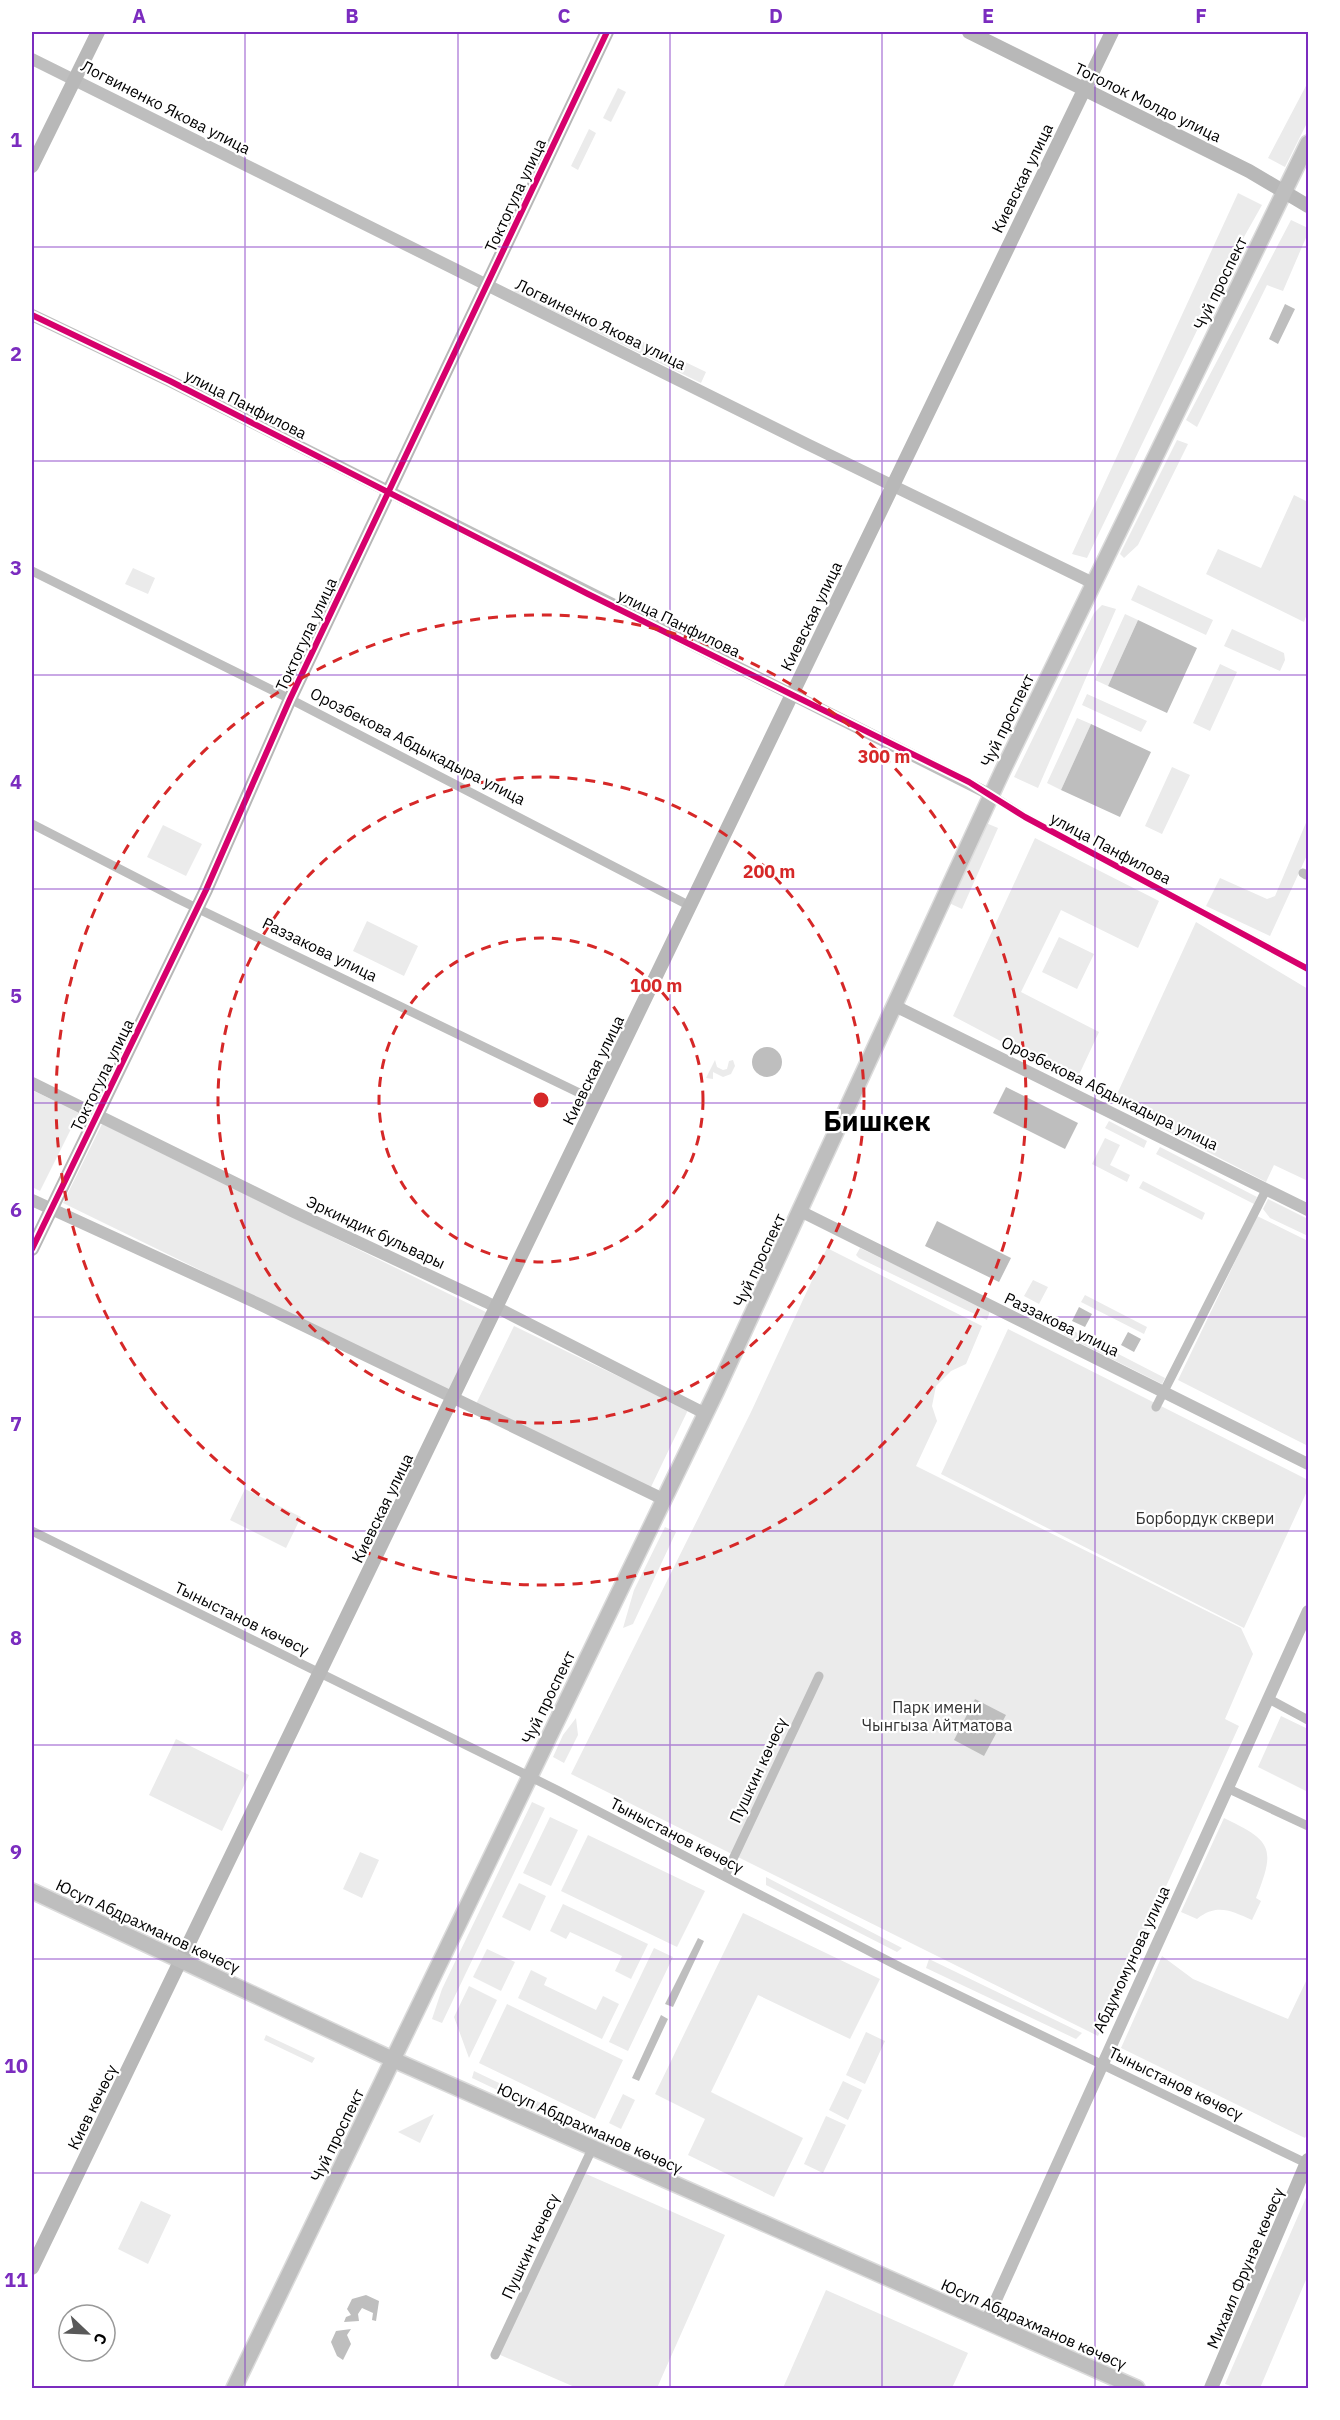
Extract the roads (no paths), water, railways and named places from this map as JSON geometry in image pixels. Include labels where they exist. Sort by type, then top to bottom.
[{"type":"main road","points":[[32,166],[98,32]]},
{"type":"main road","name":"Токтогула улица","points":[[32,1249],[197,908],[290,699],[607,32]]},
{"type":"main road","name":"Тоголок Молдо улица","points":[[969,32],[1249,171],[1308,206]]},
{"type":"main road","name":"Киевская улица","points":[[182,1961],[1083,88],[1112,32]]},
{"type":"main road","name":"Чуй проспект","points":[[234,2388],[529,1776],[665,1500],[801,1212],[991,795],[1308,143]]},
{"type":"main road","name":"Юсуп Абдрахманов көчөсү","points":[[32,1891],[394,2060],[1137,2388]]},
{"type":"main road","name":"Киев көчөсү","points":[[32,2268],[182,1961]]},
{"type":"main road","name":"Михаил Фрунзе көчөсү","points":[[1211,2388],[1308,2162]]},
{"type":"street","name":"Логвиненко Якова улица","points":[[32,59],[892,486],[1093,583]]},
{"type":"street","name":"улица Панфилова","points":[[32,315],[170,381],[588,594],[991,795],[1025,817],[1308,969]]},
{"type":"street","name":"Орозбекова Абдыкадыра улица","points":[[32,571],[290,699],[690,906]]},
{"type":"street","name":"Раззакова улица","points":[[32,825],[197,908],[596,1101]]},
{"type":"street","name":"Орозбекова Абдыкадыра улица","points":[[895,1006],[1099,1104],[1308,1210]]},
{"type":"street","name":"Эркиндик бульвары","points":[[32,1083],[496,1308],[706,1414]]},
{"type":"street","points":[[1156,1407],[1266,1190]]},
{"type":"street","points":[[32,1200],[261,1305],[665,1500]]},
{"type":"street","name":"Раззакова улица","points":[[801,1212],[1308,1464]]},
{"type":"street","name":"Тыныстанов көчөсү","points":[[32,1531],[529,1776],[900,1967],[1308,2162]]},
{"type":"street","name":"Абдумомунова улица","points":[[986,2322],[1308,1611]]},
{"type":"street","name":"Пушкин көчөсү","points":[[725,1876],[819,1676]]},
{"type":"street","points":[[1269,1700],[1308,1720]]},
{"type":"street","points":[[1229,1789],[1308,1826]]},
{"type":"street","name":"Пушкин көчөсү","points":[[495,2355],[592,2149]]},
{"type":"district","name":"Бишкек","points":[[877,1120]]},
{"type":"park label","name":"Борбордук сквери","points":[[1205,1518]]},
{"type":"park label","name":"Парк имени Чынгыза Айтматова","points":[[937,1716]]}]
